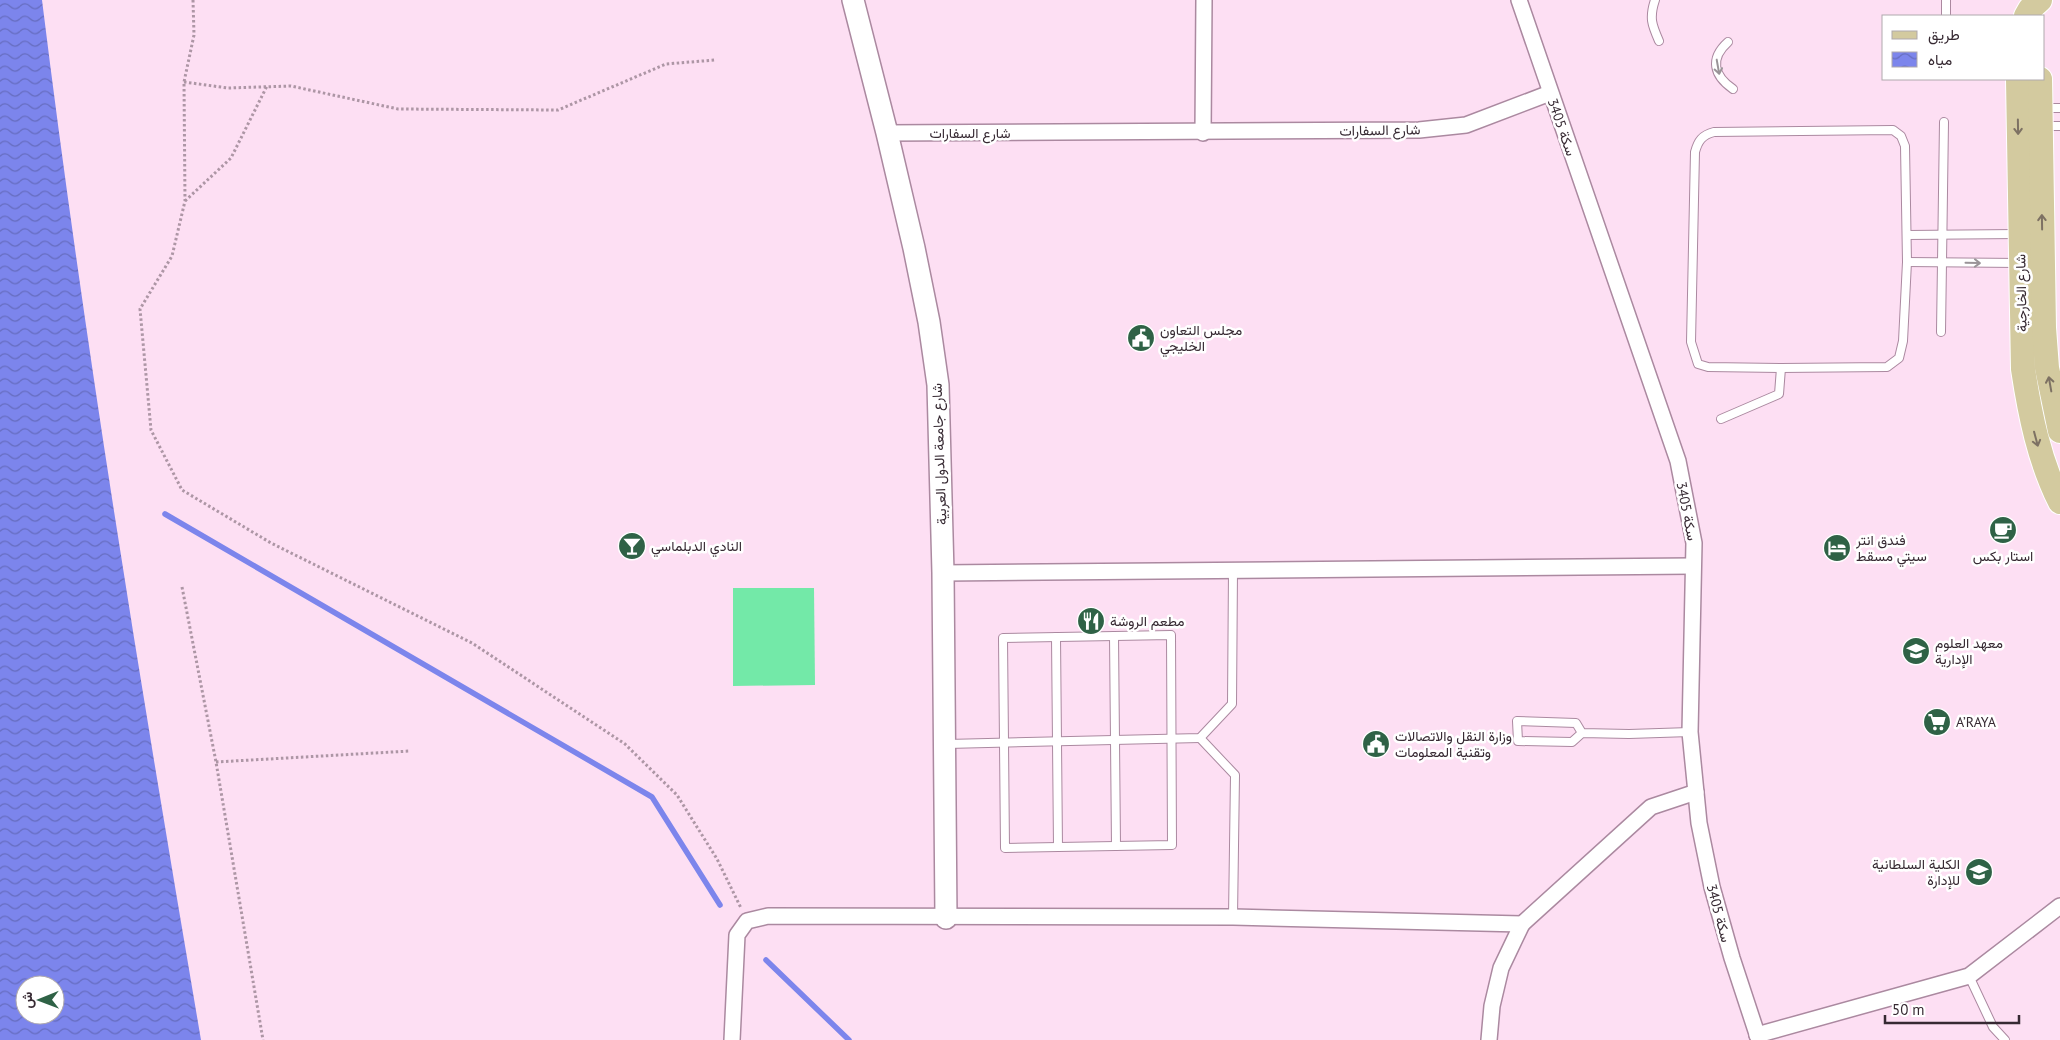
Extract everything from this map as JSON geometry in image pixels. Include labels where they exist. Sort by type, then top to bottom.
[{"type":"main road","points":[[2018,0],[2018,15]]},
{"type":"main road","points":[[2027,15],[2030,9],[2041,0]]},
{"type":"main road","points":[[2041,0],[2041,15]]},
{"type":"main road","name":"شارع الخارجية","points":[[2018,80],[2023,369],[2029,410],[2040,451],[2060,502]]},
{"type":"main road","name":"شارع الخارجية","points":[[2040,80],[2050,117],[2044,328],[2047,368],[2060,431]]},
{"type":"street","name":"شارع جامعة الدول العربية","points":[[853,0],[888,133],[914,248],[929,322],[938,384],[943,573],[946,918]]},
{"type":"street","points":[[1203,133],[1204,0]]},
{"type":"street","name":"سكة 3405","points":[[1519,0],[1678,461],[1694,543],[1690,732],[1696,792],[1712,887],[1732,958],[1758,1037]]},
{"type":"street","name":"شارع السفارات","points":[[888,133],[1203,133],[1419,130],[1466,125],[1550,93]]},
{"type":"street","points":[[943,573],[1693,566]]},
{"type":"street","points":[[1489,1040],[1492,1006],[1501,968],[1522,924],[1651,807],[1696,792]]},
{"type":"street","points":[[1758,1037],[1969,976],[2060,906]]},
{"type":"street","points":[[732,1040],[737,935],[747,921],[768,916],[946,918],[1233,917],[1522,924]]},
{"type":"lane","points":[[1655,0],[1652,9],[1651,25],[1659,41]]},
{"type":"lane","points":[[1946,0],[1946,15]]},
{"type":"lane","points":[[1728,42],[1716,58],[1716,66],[1725,83],[1733,89]]},
{"type":"lane","points":[[1940,332],[1944,122]]},
{"type":"lane","points":[[1893,130],[1901,136],[1905,146],[1907,234],[1903,341],[1900,358],[1887,367],[1708,367],[1698,364],[1691,342],[1696,152],[1698,142],[1706,134],[1714,132],[1893,130]]},
{"type":"lane","points":[[1907,234],[2020,234]]},
{"type":"lane","points":[[1907,262],[2020,264]]},
{"type":"lane","points":[[1721,419],[1779,394],[1781,368]]},
{"type":"lane","points":[[945,744],[1200,738],[1232,704],[1232,570]]},
{"type":"lane","points":[[1171,635],[1172,845],[1005,848],[1003,638],[1056,637],[1171,635]]},
{"type":"lane","points":[[1114,636],[1116,846]]},
{"type":"lane","points":[[1056,637],[1058,847]]},
{"type":"lane","points":[[1582,733],[1576,723],[1517,721],[1518,741],[1572,742],[1582,733],[1690,732]]},
{"type":"lane","points":[[1200,738],[1235,775],[1233,917]]},
{"type":"lane","points":[[1969,976],[1993,1027],[2005,1040]]},
{"type":"path","points":[[193,0],[194,35],[184,82],[185,201],[172,256],[140,309],[150,430],[182,490],[270,543],[472,644],[625,744],[677,795],[717,859],[747,921]]},
{"type":"path","points":[[184,82],[228,88],[291,86],[398,109],[558,110],[666,64],[714,60]]},
{"type":"path","points":[[185,201],[231,158],[267,86]]},
{"type":"path","points":[[182,587],[216,762],[263,1040]]},
{"type":"path","points":[[216,762],[410,751]]},
{"type":"green space","points":[[733,588],[814,588],[815,685],[733,686]]},
{"type":"water","points":[[0,0],[42,0],[96,391],[157,780],[201,1040],[0,1040]]},
{"type":"waterway","points":[[165,514],[652,797],[720,905]]},
{"type":"waterway","points":[[766,960],[849,1040]]},
{"type":"place","name":"مجلس التعاون الخليجي","points":[[1141,338]]},
{"type":"place","name":"استار بكس","points":[[2003,530]]},
{"type":"place","name":"النادي الدبلماسي","points":[[632,546]]},
{"type":"place","name":"فندق انتر سيتي مسقط","points":[[1837,548]]},
{"type":"place","name":"مطعم الروشة","points":[[1091,621]]},
{"type":"place","name":"معهد العلوم الإدارية","points":[[1916,651]]},
{"type":"place","name":"A’RAYA","points":[[1937,722]]},
{"type":"place","name":"وزارة النقل والاتصالات وتقنية المعلومات","points":[[1376,744]]},
{"type":"place","name":"الكلية السلطانية للإدارة","points":[[1979,872]]}]
